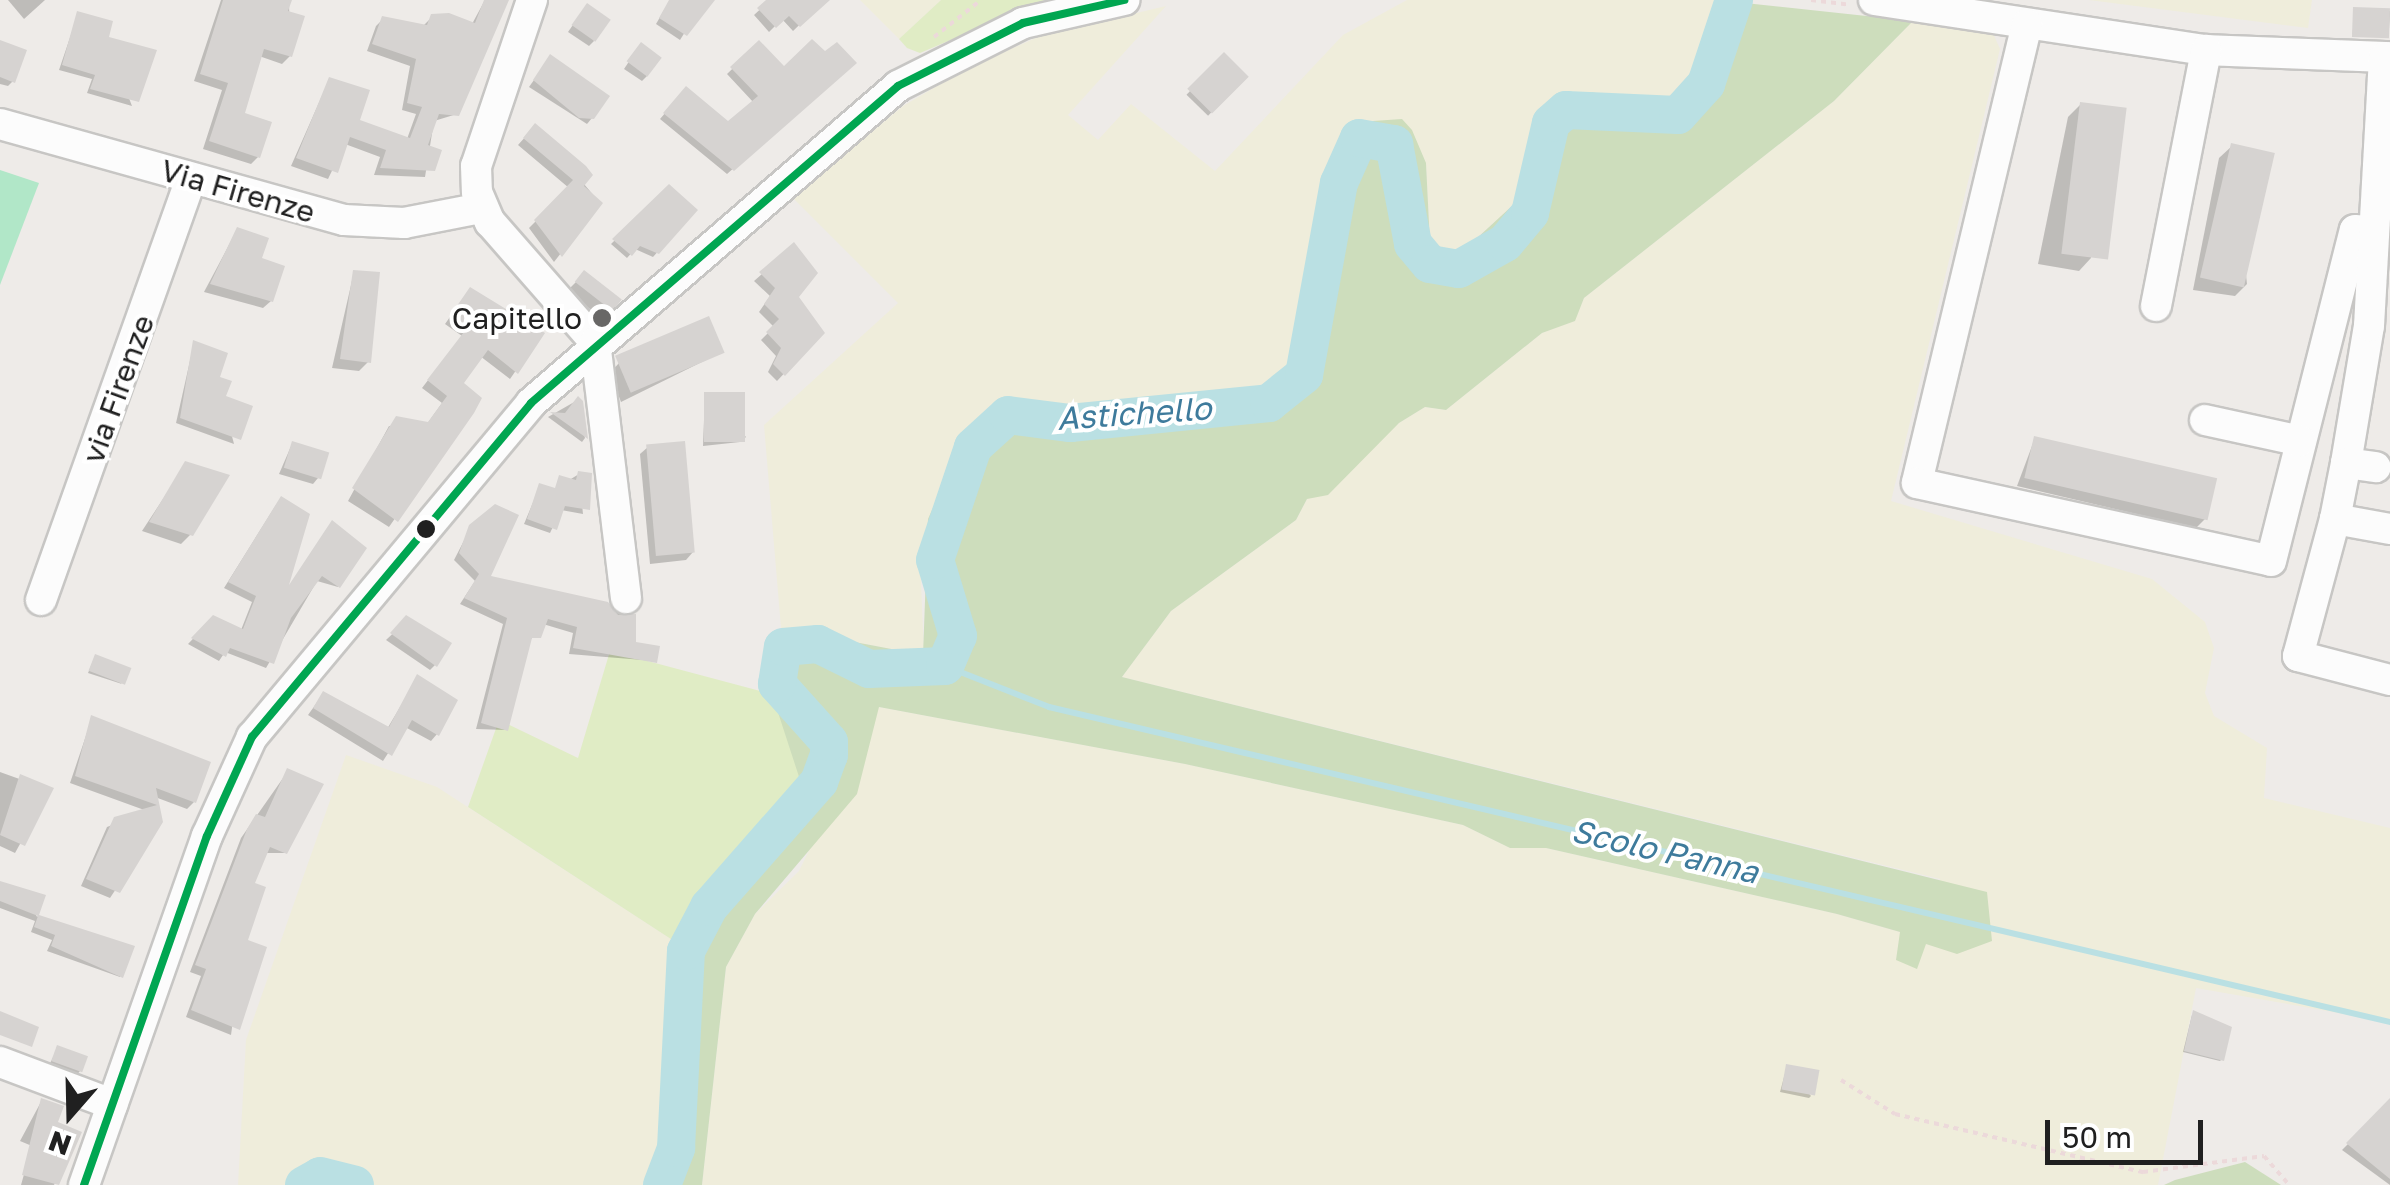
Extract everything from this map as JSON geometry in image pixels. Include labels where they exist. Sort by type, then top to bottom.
[{"type":"street","points":[[532,0],[476,166],[480,208],[595,342],[626,598]]},
{"type":"street","points":[[84,1185],[252,737],[460,485],[595,342],[898,86],[1023,23],[1124,0]]},
{"type":"street","points":[[1874,0],[2206,50],[2387,57],[2369,230],[2369,326],[2361,465],[2335,519],[2298,656],[2390,681],[2390,692]]},
{"type":"street","points":[[2027,24],[1916,483],[2272,560],[2355,230],[2369,230]]},
{"type":"street","points":[[2156,306],[2206,50]]},
{"type":"street","name":"Via Firenze","points":[[0,124],[344,220],[404,223],[480,208]]},
{"type":"street","name":"via Firenze","points":[[41,600],[191,178]]},
{"type":"street","points":[[2205,420],[2301,442]]},
{"type":"street","points":[[2335,519],[2390,529]]},
{"type":"street","points":[[0,1062],[112,1104]]},
{"type":"path","points":[[1841,1080],[1895,1114],[2143,1172],[2264,1156],[2288,1185]]},
{"type":"shaded area","points":[[860,0],[941,0],[899,39]]},
{"type":"shaded area","points":[[1407,0],[1717,0],[1688,85],[1663,102],[1589,92],[1550,105],[1527,192],[1450,262],[1430,244],[1426,163],[1335,158],[1293,359],[1275,391],[1212,409],[1078,415],[1011,405],[920,559],[924,655],[781,628],[764,425],[898,303],[793,198],[903,106],[966,69],[1040,36],[1166,6],[1068,115],[1098,140],[1131,104],[1215,171],[1343,35]]},
{"type":"shaded area","points":[[2089,0],[2312,0],[2308,28]]},
{"type":"shaded area","points":[[1913,21],[1992,31],[2000,49],[1891,501],[2152,579],[2205,622],[2214,648],[2205,693],[2214,716],[2267,748],[2264,798],[2390,828],[2390,1022],[2196,988],[2158,1185],[702,1185],[726,967],[755,914],[799,871],[879,707],[1185,764],[1463,825],[1510,848],[1546,848],[1837,914],[1900,932],[1917,968],[1940,879],[1122,677],[1171,611],[1296,520],[1307,499],[1399,423],[1425,407],[1446,410],[1542,333],[1574,321],[1584,298],[1834,101]]},
{"type":"shaded area","points":[[346,755],[437,787],[677,943],[672,1127],[652,1185],[373,1185],[315,1164],[292,1185],[238,1185],[246,1040]]},
{"type":"green space","points":[[941,0],[1045,0],[920,53],[907,48],[899,39]]},
{"type":"green space","points":[[1717,0],[1913,21],[1834,101],[1584,298],[1575,321],[1542,333],[1446,410],[1425,407],[1399,423],[1328,495],[1307,499],[1296,520],[1171,611],[1122,677],[1987,892],[1992,941],[1957,954],[1926,944],[1917,969],[1896,960],[1900,932],[1837,914],[1546,848],[1510,848],[1463,825],[1185,764],[879,707],[857,794],[755,914],[726,967],[702,1185],[652,1185],[672,1127],[677,943],[803,789],[772,694],[781,628],[923,655],[928,519],[957,454],[991,417],[1011,405],[1078,415],[1212,409],[1275,391],[1287,382],[1335,158],[1350,137],[1373,121],[1402,119],[1412,130],[1426,163],[1430,244],[1451,262],[1527,192],[1550,105],[1589,92],[1663,102],[1688,85]]},
{"type":"green space","points":[[0,170],[39,183],[0,285]]},
{"type":"green space","points":[[610,651],[772,694],[802,763],[803,789],[677,943],[468,807],[499,720],[578,758]]},
{"type":"green space","points":[[326,1161],[344,1168],[373,1185],[292,1185]]},
{"type":"green space","points":[[2245,1162],[2281,1185],[2164,1185],[2175,1180]]},
{"type":"building","points":[[223,0],[292,0],[288,11],[305,16],[292,57],[264,49],[245,113],[272,122],[260,158],[209,141],[228,83],[200,74]]},
{"type":"building","points":[[484,0],[509,0],[459,116],[439,114],[428,145],[442,150],[435,171],[380,168],[386,150],[350,137],[338,173],[296,158],[329,77],[370,90],[360,120],[410,138],[422,107],[407,103],[416,59],[372,44],[382,16],[427,25],[431,14],[449,13],[475,23]]},
{"type":"building","points":[[669,0],[715,0],[687,36],[659,18]]},
{"type":"building","points":[[766,0],[830,0],[800,27],[789,16],[776,28],[757,8]]},
{"type":"building","points":[[587,3],[611,20],[595,42],[572,25]]},
{"type":"building","points":[[2353,7],[2390,8],[2389,38],[2352,37]]},
{"type":"building","points":[[77,11],[113,21],[109,37],[157,50],[139,102],[90,89],[95,75],[62,65]]},
{"type":"building","points":[[812,39],[825,51],[837,42],[857,63],[734,171],[663,113],[686,86],[728,121],[758,96],[730,67],[759,40],[784,66]]},
{"type":"building","points":[[0,40],[27,50],[15,83],[0,77]]},
{"type":"building","points":[[641,42],[662,58],[647,77],[627,61]]},
{"type":"building","points":[[1224,52],[1249,77],[1212,114],[1187,89]]},
{"type":"building","points":[[550,54],[610,96],[594,119],[579,118],[533,80]]},
{"type":"building","points":[[2080,102],[2127,108],[2108,260],[2061,254]]},
{"type":"building","points":[[535,123],[586,166],[593,175],[584,186],[603,203],[562,257],[534,220],[573,180],[523,138]]},
{"type":"building","points":[[2231,143],[2275,153],[2244,288],[2200,277]]},
{"type":"building","points":[[669,184],[698,210],[659,254],[640,246],[632,256],[612,239]]},
{"type":"building","points":[[237,227],[269,238],[262,258],[285,266],[273,302],[210,284]]},
{"type":"building","points":[[794,242],[818,273],[799,297],[825,333],[785,376],[773,364],[781,348],[766,332],[779,319],[764,304],[775,288],[759,272]]},
{"type":"building","points":[[353,270],[380,272],[371,363],[340,359]]},
{"type":"building","points":[[584,270],[622,300],[613,311],[575,282]]},
{"type":"building","points":[[470,287],[545,333],[518,374],[488,350],[464,383],[482,398],[398,522],[352,488],[396,416],[428,422],[447,396],[427,380],[467,328],[450,316]]},
{"type":"building","points":[[709,316],[725,353],[631,393],[615,356]]},
{"type":"building","points":[[193,340],[228,353],[220,377],[232,381],[226,396],[253,406],[241,440],[180,418]]},
{"type":"building","points":[[704,392],[745,392],[745,442],[704,442]]},
{"type":"building","points":[[578,396],[583,401],[588,439],[550,412],[565,413]]},
{"type":"building","points":[[2034,436],[2217,478],[2208,520],[2024,478]]},
{"type":"building","points":[[292,441],[329,452],[321,479],[284,468]]},
{"type":"building","points":[[685,441],[695,553],[656,556],[646,444]]},
{"type":"building","points":[[185,461],[230,475],[193,536],[149,522]]},
{"type":"building","points":[[578,471],[592,473],[590,510],[565,506],[557,530],[527,519],[539,483],[555,488],[559,475],[576,480]]},
{"type":"building","points":[[281,496],[310,514],[289,585],[332,520],[367,548],[340,588],[322,576],[291,618],[274,664],[230,648],[226,657],[191,638],[213,615],[243,629],[256,596],[228,582]]},
{"type":"building","points":[[495,504],[519,515],[491,576],[608,602],[618,615],[636,614],[636,642],[660,646],[657,663],[573,648],[577,627],[548,619],[541,638],[532,638],[508,731],[481,723],[507,618],[464,598],[479,574],[459,553],[469,525]]},
{"type":"building","points":[[406,615],[452,643],[437,667],[390,633]]},
{"type":"building","points":[[95,654],[131,668],[125,685],[89,671]]},
{"type":"building","points":[[417,674],[458,700],[439,736],[412,720],[392,756],[313,708],[323,691],[389,727]]},
{"type":"building","points":[[91,715],[211,762],[196,803],[156,788],[163,822],[120,893],[86,879],[114,817],[157,805],[75,776]]},
{"type":"building","points":[[287,768],[324,784],[287,854],[270,847],[255,883],[266,887],[248,940],[267,947],[240,1030],[191,1010],[206,969],[195,965],[247,829],[256,814],[265,817]]},
{"type":"building","points":[[20,774],[54,788],[25,846],[0,835]]},
{"type":"building","points":[[0,881],[46,895],[39,915],[135,946],[123,978],[51,946],[55,935],[34,927],[38,916],[0,901]]},
{"type":"building","points":[[2193,1010],[2232,1027],[2224,1061],[2184,1051]]},
{"type":"building","points":[[0,1011],[39,1027],[32,1047],[0,1035]]},
{"type":"building","points":[[57,1045],[88,1056],[82,1072],[51,1061]]},
{"type":"building","points":[[1786,1064],[1819,1070],[1815,1096],[1781,1090]]},
{"type":"building","points":[[41,1098],[64,1106],[58,1122],[82,1132],[59,1185],[22,1175]]},
{"type":"building","points":[[2390,1098],[2390,1179],[2346,1143]]},
{"type":"waterway","name":"Astichello","points":[[662,1185],[676,1148],[686,951],[709,907],[819,782],[829,755],[829,742],[777,684],[783,647],[818,644],[869,669],[945,666],[958,636],[935,560],[973,447],[1008,415],[1070,423],[1269,403],[1304,375],[1339,183],[1359,138],[1394,144],[1413,244],[1430,264],[1459,269],[1505,243],[1530,213],[1551,123],[1566,110],[1678,115],[1706,84],[1734,0]]},
{"type":"waterway","name":"Scolo Panna","points":[[945,666],[1049,707],[2390,1022]]},
{"type":"waterway","name":"Astichello","points":[[304,1185],[320,1176],[355,1185]]},
{"type":"transit line","points":[[84,1185],[207,836],[252,737],[531,403],[898,86],[1023,23],[1124,0]]},
{"type":"place","name":"Capitello","points":[[602,318]]}]
